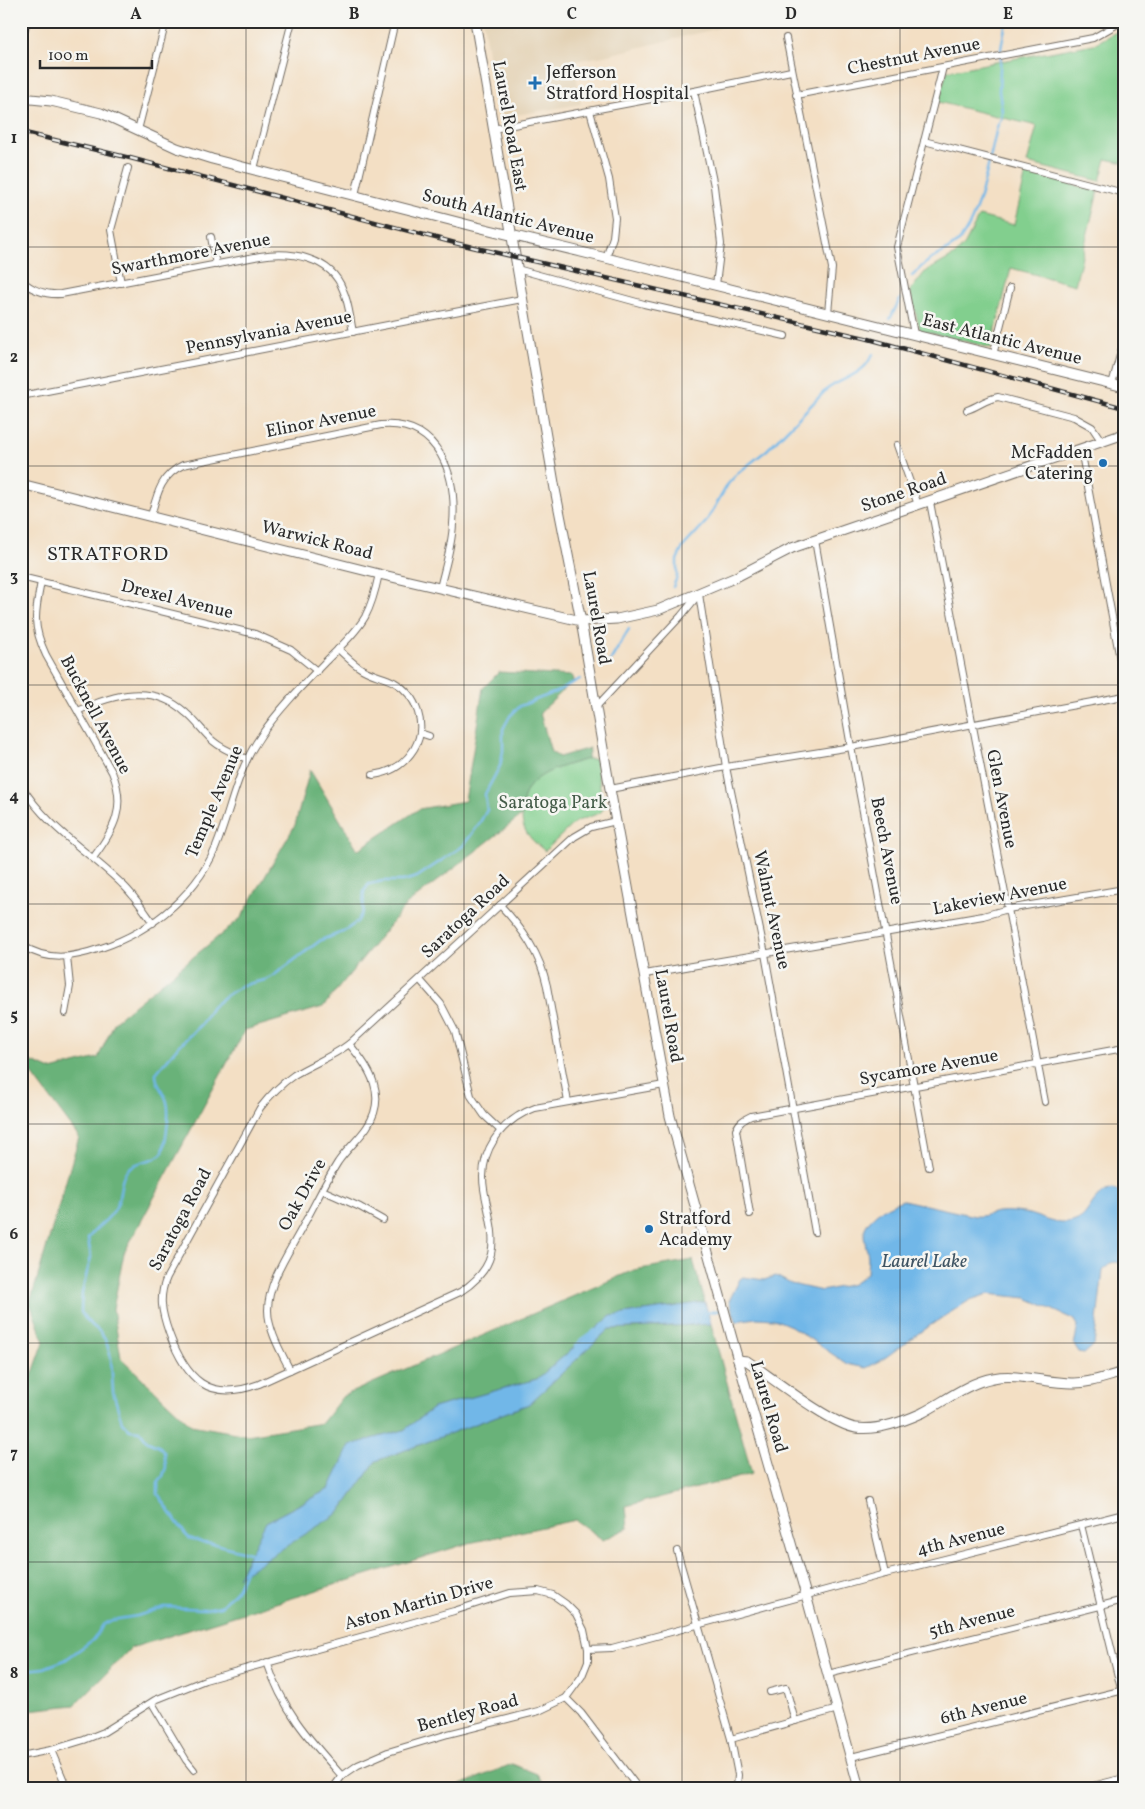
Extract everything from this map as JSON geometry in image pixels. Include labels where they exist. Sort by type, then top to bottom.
[{"type":"street","points":[[21,43],[27,21]]},
{"type":"street","points":[[138,130],[166,21]]},
{"type":"street","points":[[254,169],[292,21]]},
{"type":"street","points":[[355,195],[395,21]]},
{"type":"street","name":"Laurel Road East","points":[[474,21],[511,235]]},
{"type":"street","name":"Chestnut Avenue","points":[[796,95],[1093,38],[1123,21]]},
{"type":"street","points":[[786,38],[832,268],[828,313]]},
{"type":"street","points":[[914,334],[897,247],[943,67]]},
{"type":"street","points":[[493,129],[792,71]]},
{"type":"street","points":[[694,91],[714,186],[721,244],[716,285]]},
{"type":"street","name":"South Atlantic Avenue","points":[[21,98],[52,102],[101,113],[177,148],[254,169],[511,235],[873,324]]},
{"type":"street","points":[[590,111],[608,178],[615,218],[613,237],[606,258]]},
{"type":"street","points":[[924,141],[1124,193]]},
{"type":"street","points":[[121,283],[111,230],[128,168]]},
{"type":"street","name":"Laurel Road","points":[[511,235],[555,489],[582,621],[610,789],[672,1126],[859,1788]]},
{"type":"street","points":[[211,237],[216,265]]},
{"type":"street","name":"Swarthmore Avenue","points":[[21,280],[40,292],[54,295],[280,254],[300,257],[318,262],[329,269],[341,284],[346,297],[353,332]]},
{"type":"street","points":[[517,269],[644,304],[785,336]]},
{"type":"street","points":[[21,295],[28,286]]},
{"type":"street","points":[[992,355],[1010,288]]},
{"type":"street","name":"Pennsylvania Avenue","points":[[21,396],[522,299]]},
{"type":"street","name":"East Atlantic Avenue","points":[[873,324],[1124,387]]},
{"type":"street","points":[[1112,384],[1124,341]]},
{"type":"street","points":[[968,410],[989,398],[998,397],[1074,417],[1092,427],[1102,442]]},
{"type":"street","name":"Elinor Avenue","points":[[151,516],[163,480],[171,472],[183,465],[381,425],[406,426],[431,441],[441,453],[447,467],[453,502],[453,526],[440,588]]},
{"type":"street","name":"Stone Road","points":[[605,620],[658,610],[734,578],[792,548],[1124,434]]},
{"type":"street","points":[[897,445],[918,505]]},
{"type":"street","points":[[1081,449],[1124,681]]},
{"type":"street","name":"Warwick Road","points":[[21,484],[379,574],[582,621],[605,620]]},
{"type":"street","name":"Glen Avenue","points":[[930,502],[971,725],[1008,909],[1036,1064],[1045,1102]]},
{"type":"street","name":"Beech Avenue","points":[[815,540],[851,747],[929,1167]]},
{"type":"street","name":"Temple Avenue","points":[[21,945],[41,955],[67,958],[110,945],[152,923],[169,910],[187,891],[208,863],[219,841],[232,796],[247,759],[269,724],[357,628],[372,602],[379,574]]},
{"type":"street","name":"Drexel Avenue","points":[[21,577],[255,634],[291,650],[316,671]]},
{"type":"street","name":"Bucknell Avenue","points":[[41,582],[35,616],[38,638],[116,780],[118,815],[108,838],[93,858]]},
{"type":"street","name":"Stone Road","points":[[596,707],[681,616],[699,594]]},
{"type":"street","name":"Walnut Avenue","points":[[699,594],[726,767],[765,954],[815,1232]]},
{"type":"street","points":[[338,649],[362,669],[394,682],[406,691],[417,710],[420,733],[412,752],[401,765],[387,773],[373,775]]},
{"type":"street","points":[[78,711],[95,703],[122,695],[137,693],[154,696],[178,706],[216,743],[247,759]]},
{"type":"street","points":[[610,789],[726,767],[851,747],[1124,696]]},
{"type":"street","points":[[420,733],[429,736]]},
{"type":"street","points":[[21,785],[33,803],[50,822],[130,891],[152,923]]},
{"type":"street","name":"Saratoga Road","points":[[616,821],[592,827],[574,837],[349,1044],[334,1055],[292,1076],[260,1108],[167,1277],[161,1295],[164,1318],[178,1355],[192,1376],[201,1383],[226,1391],[243,1390],[454,1295],[470,1285],[479,1276],[489,1259],[492,1242],[483,1173],[490,1149],[500,1130],[512,1119],[528,1110],[664,1085]]},
{"type":"street","name":"Lakeview Avenue","points":[[645,974],[983,916],[1008,909],[1124,889]]},
{"type":"street","points":[[500,905],[522,930],[542,968],[568,1102]]},
{"type":"street","points":[[64,1013],[69,991],[67,958]]},
{"type":"street","points":[[420,980],[441,1004],[455,1031],[471,1096],[484,1115],[500,1130]]},
{"type":"street","name":"Oak Drive","points":[[290,1370],[270,1323],[268,1310],[269,1296],[276,1277],[322,1190],[341,1158],[370,1123],[375,1106],[375,1088],[372,1075],[364,1061],[349,1044]]},
{"type":"street","name":"Sycamore Avenue","points":[[750,1214],[736,1130],[741,1121],[751,1116],[1124,1048]]},
{"type":"street","points":[[322,1190],[360,1207],[383,1220]]},
{"type":"street","points":[[738,1360],[747,1361],[840,1423],[856,1428],[876,1428],[896,1424],[955,1393],[992,1378],[1009,1376],[1075,1384],[1124,1372]]},
{"type":"street","points":[[868,1501],[885,1574]]},
{"type":"street","name":"4th Avenue","points":[[806,1595],[1124,1514]]},
{"type":"street","points":[[1081,1525],[1124,1701]]},
{"type":"street","points":[[677,1551],[700,1624],[731,1739],[738,1775],[735,1788]]},
{"type":"street","name":"Aston Martin Drive","points":[[21,1756],[50,1750],[104,1732],[152,1703],[205,1680],[454,1611],[510,1592],[538,1591],[553,1595],[566,1604],[576,1614],[584,1630],[588,1650]]},
{"type":"street","points":[[638,1788],[581,1713],[566,1698],[582,1676],[588,1661],[588,1650],[612,1648],[806,1595]]},
{"type":"street","name":"5th Avenue","points":[[828,1674],[1124,1600]]},
{"type":"street","points":[[267,1662],[284,1703],[306,1736],[342,1776]]},
{"type":"street","points":[[770,1692],[786,1688],[795,1721]]},
{"type":"street","name":"6th Avenue","points":[[851,1757],[1123,1691]]},
{"type":"street","name":"Bentley Road","points":[[333,1788],[342,1776],[358,1765],[388,1752],[539,1710],[566,1698]]},
{"type":"street","points":[[152,1703],[194,1770]]},
{"type":"street","points":[[731,1739],[838,1709]]},
{"type":"street","points":[[50,1750],[67,1788]]},
{"type":"street","points":[[1085,1788],[1124,1778]]},
{"type":"shaded area","name":"Jefferson Stratford Hospital","points":[[483,21],[748,21],[604,56],[574,61],[581,104],[498,118]]},
{"type":"green space","points":[[1120,30],[1124,31],[1124,163],[1106,159],[1100,181],[1027,163],[1037,126],[938,102],[947,71],[1094,44]]},
{"type":"green space","points":[[1026,173],[1098,191],[1075,285],[1011,268],[991,348],[920,330],[910,291],[925,272],[955,255],[965,244],[979,216],[1014,225]]},
{"type":"green space","points":[[499,672],[572,676],[573,681],[540,713],[551,752],[559,757],[590,748],[587,759],[550,771],[534,782],[528,788],[524,797],[521,816],[406,905],[323,1007],[245,1030],[124,1253],[113,1309],[121,1358],[191,1425],[247,1435],[322,1423],[343,1396],[634,1270],[693,1260],[705,1302],[611,1316],[537,1379],[433,1408],[404,1430],[351,1445],[329,1489],[266,1522],[340,1512],[376,1461],[529,1404],[609,1329],[711,1324],[752,1474],[626,1506],[628,1528],[603,1540],[575,1520],[469,1543],[131,1648],[75,1705],[21,1711],[21,1400],[25,1395],[44,1342],[30,1303],[79,1137],[21,1057],[51,1070],[98,1058],[115,1021],[241,918],[295,825],[310,770],[358,850],[419,809],[465,801],[483,688]]},
{"type":"green space","name":"Saratoga Park","points":[[587,759],[595,759],[604,808],[600,813],[575,822],[545,851],[531,838],[524,828],[522,816],[525,792],[531,784],[543,775],[557,768]]},
{"type":"green space","points":[[512,1764],[537,1774],[546,1788],[453,1788]]},
{"type":"water","name":"Laurel Lake","points":[[1112,1189],[1124,1193],[1124,1264],[1110,1263],[1103,1271],[1094,1345],[1084,1354],[1079,1353],[1074,1345],[1078,1326],[1075,1320],[1027,1298],[988,1294],[970,1300],[923,1330],[882,1360],[866,1368],[847,1364],[791,1326],[774,1319],[757,1318],[742,1320],[737,1323],[729,1301],[740,1279],[743,1277],[764,1280],[776,1276],[791,1284],[822,1291],[853,1284],[867,1273],[868,1257],[864,1235],[865,1228],[881,1210],[903,1200],[975,1216],[998,1212],[1014,1212],[1069,1223],[1084,1215],[1099,1195]]},
{"type":"water","points":[[705,1302],[711,1324],[609,1329],[529,1404],[376,1461],[340,1512],[238,1577],[266,1522],[329,1489],[350,1445],[404,1430],[433,1408],[537,1379],[611,1316]]},
{"type":"waterway","points":[[912,276],[924,264],[958,242],[972,219],[978,204],[997,127],[1001,119],[1002,111],[999,91],[1001,49],[1006,21]]},
{"type":"waterway","points":[[890,319],[900,299]]},
{"type":"waterway","points":[[673,587],[677,577],[677,560],[683,547],[706,522],[728,484],[738,473],[767,450],[826,390],[860,371],[873,354]]},
{"type":"waterway","points":[[602,667],[609,663],[629,629]]},
{"type":"waterway","points":[[253,1554],[189,1538],[158,1494],[158,1482],[163,1476],[166,1467],[164,1452],[160,1447],[148,1442],[140,1431],[130,1430],[122,1422],[113,1392],[111,1358],[106,1341],[81,1312],[82,1292],[91,1257],[88,1239],[116,1207],[123,1177],[128,1169],[155,1158],[163,1152],[167,1133],[168,1111],[166,1099],[158,1084],[156,1073],[176,1049],[201,1024],[212,1007],[243,985],[265,980],[273,976],[321,940],[343,932],[357,922],[363,911],[364,891],[369,884],[383,881],[403,881],[417,877],[463,846],[487,810],[485,794],[500,766],[503,751],[503,729],[510,716],[520,706],[556,692],[580,679]]},
{"type":"waterway","points":[[706,1313],[721,1310]]},
{"type":"waterway","points":[[575,1347],[595,1330]]},
{"type":"waterway","points":[[21,1667],[26,1670],[44,1668],[65,1660],[94,1639],[103,1625],[112,1620],[137,1616],[165,1607],[205,1609],[221,1606],[238,1588],[245,1571]]},
{"type":"railway","points":[[21,132],[130,158],[455,243],[865,338],[1124,408]]},
{"type":"place","name":"Jefferson Stratford Hospital","points":[[535,83]]},
{"type":"place","name":"McFadden Catering","points":[[1103,463]]},
{"type":"place","name":"Stratford Academy","points":[[649,1229]]},
{"type":"district","name":"STRATFORD","points":[[108,555]]}]
